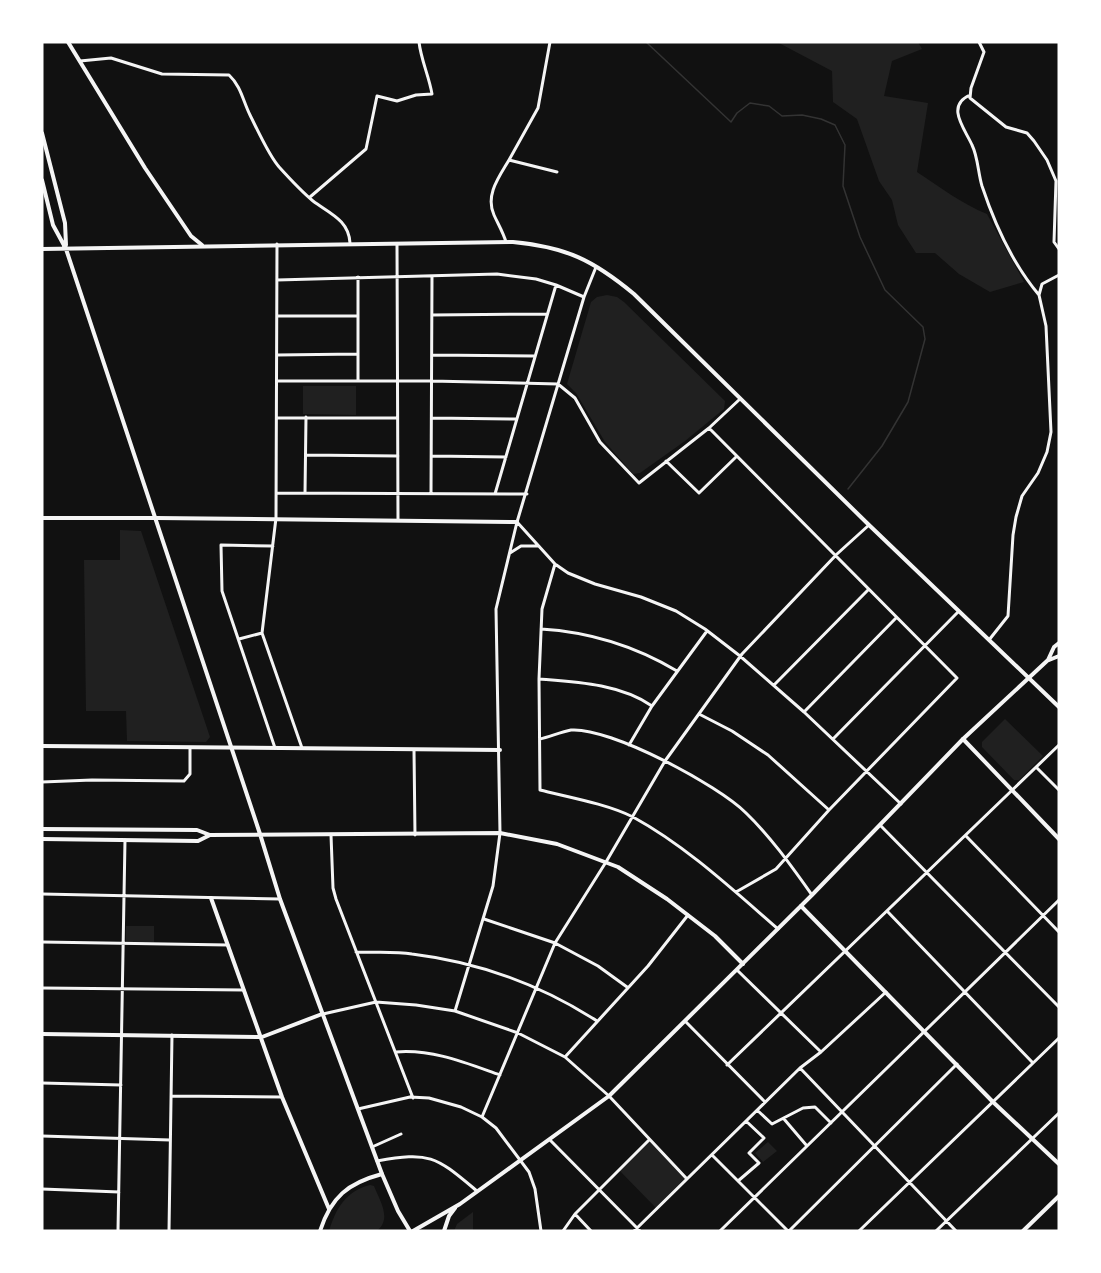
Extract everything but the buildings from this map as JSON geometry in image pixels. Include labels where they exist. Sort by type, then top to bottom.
[{"type":"main road","points":[[68,42],[145,168],[191,236],[202,245]]},
{"type":"main road","points":[[42,133],[65,223],[66,249]]},
{"type":"main road","points":[[42,180],[53,225],[66,249],[260,834],[279,899],[382,1174],[398,1211],[411,1231],[460,1204],[609,1096],[812,895],[963,739],[1048,660],[1059,656]]},
{"type":"main road","points":[[42,249],[506,242],[538,244],[561,249],[597,265],[634,294],[958,612],[1059,707]]},
{"type":"main road","points":[[42,518],[276,518],[517,522]]},
{"type":"main road","points":[[1048,660],[1054,647],[1059,643]]},
{"type":"main road","points":[[963,739],[1059,839]]},
{"type":"main road","points":[[42,746],[276,750],[500,750]]},
{"type":"main road","points":[[42,829],[197,830],[210,835],[500,833],[557,843],[618,867],[688,915],[715,936],[743,964]]},
{"type":"main road","points":[[42,838],[198,841],[210,835]]},
{"type":"main road","points":[[211,898],[282,1097],[329,1209]]},
{"type":"main road","points":[[801,906],[993,1102],[1034,1138],[1059,1164]]},
{"type":"main road","points":[[42,1034],[262,1037],[322,1014]]},
{"type":"main road","points":[[320,1231],[329,1209],[347,1188],[382,1174]]},
{"type":"main road","points":[[1023,1231],[1059,1196]]},
{"type":"main road","points":[[444,1231],[449,1216],[460,1204]]},
{"type":"street","points":[[309,197],[366,149],[377,96],[397,101],[416,95],[432,94],[430,81],[421,58],[419,42]]},
{"type":"street","points":[[506,242],[503,230],[493,213],[491,201],[493,189],[538,108],[549,42]]},
{"type":"street","points":[[979,42],[984,52],[971,88],[970,99],[1006,127],[1027,134],[1047,160],[1056,181],[1054,242],[1059,249]]},
{"type":"street","points":[[80,61],[111,58],[162,74],[229,75],[241,92],[250,115],[274,161],[309,197],[345,225],[350,233],[350,243]]},
{"type":"street","points":[[971,95],[961,99],[959,103],[960,123],[973,146],[981,183],[1001,234],[1022,275],[1039,295],[1046,326],[1051,432],[1047,452],[1038,473],[1022,496],[1016,517],[1008,616],[989,640]]},
{"type":"street","points":[[508,160],[557,172]]},
{"type":"street","points":[[278,244],[276,518],[262,633],[303,750]]},
{"type":"street","points":[[397,244],[398,520]]},
{"type":"street","points":[[455,1011],[493,886],[500,833],[496,609],[517,522],[584,297],[597,265]]},
{"type":"street","points":[[277,280],[514,275],[556,285],[584,297]]},
{"type":"street","points":[[1039,295],[1042,284],[1059,275]]},
{"type":"street","points":[[431,494],[432,276]]},
{"type":"street","points":[[358,277],[358,380]]},
{"type":"street","points":[[495,494],[556,285]]},
{"type":"street","points":[[432,315],[547,314]]},
{"type":"street","points":[[277,316],[358,316]]},
{"type":"street","points":[[277,355],[358,354]]},
{"type":"street","points":[[431,355],[535,356]]},
{"type":"street","points":[[277,381],[358,380],[558,384],[575,398],[600,442],[639,483],[709,428],[740,399]]},
{"type":"street","points":[[305,493],[306,417]]},
{"type":"street","points":[[277,418],[396,417]]},
{"type":"street","points":[[432,418],[517,419]]},
{"type":"street","points":[[709,428],[957,678],[829,810],[776,869],[736,892]]},
{"type":"street","points":[[306,455],[398,456]]},
{"type":"street","points":[[432,456],[506,457]]},
{"type":"street","points":[[666,461],[699,493],[737,456]]},
{"type":"street","points":[[277,493],[527,494]]},
{"type":"street","points":[[517,522],[555,564],[568,573],[676,611],[707,631],[741,656],[774,685],[901,804]]},
{"type":"street","points":[[482,1117],[555,943],[665,761],[741,656],[835,557],[869,525]]},
{"type":"street","points":[[273,546],[221,545],[222,591],[276,750]]},
{"type":"street","points":[[510,553],[521,546],[540,546]]},
{"type":"street","points":[[555,564],[542,609],[539,679],[540,790],[631,816],[688,853],[778,929]]},
{"type":"street","points":[[774,685],[868,590]]},
{"type":"street","points":[[832,739],[958,612]]},
{"type":"street","points":[[804,712],[896,618]]},
{"type":"street","points":[[541,629],[603,638],[652,656],[677,671]]},
{"type":"street","points":[[629,746],[652,706],[707,631]]},
{"type":"street","points":[[239,639],[262,633]]},
{"type":"street","points":[[539,679],[600,686],[641,699],[652,706]]},
{"type":"street","points":[[699,714],[732,731],[768,755],[829,810]]},
{"type":"street","points":[[539,740],[571,730],[595,734],[665,761],[718,790],[747,813],[786,858],[812,895]]},
{"type":"street","points":[[727,1065],[1059,746]]},
{"type":"street","points":[[42,782],[184,781],[190,774],[190,748]]},
{"type":"street","points":[[414,750],[415,835]]},
{"type":"street","points":[[1036,768],[1059,790]]},
{"type":"street","points":[[880,825],[1059,1007]]},
{"type":"street","points":[[331,835],[333,888],[413,1098]]},
{"type":"street","points":[[966,836],[1059,933]]},
{"type":"street","points":[[118,1231],[124,840]]},
{"type":"street","points":[[42,894],[279,899]]},
{"type":"street","points":[[720,1231],[1059,900]]},
{"type":"street","points":[[887,911],[1033,1063]]},
{"type":"street","points":[[565,1057],[648,966],[688,915]]},
{"type":"street","points":[[484,919],[555,943],[598,966],[627,987]]},
{"type":"street","points":[[42,942],[228,945]]},
{"type":"street","points":[[356,952],[410,953],[470,964],[537,987],[568,1002],[597,1021]]},
{"type":"street","points":[[737,970],[822,1052]]},
{"type":"street","points":[[42,988],[244,990]]},
{"type":"street","points":[[550,1140],[637,1230],[800,1068],[822,1052],[886,992]]},
{"type":"street","points":[[322,1014],[376,1002],[416,1005],[455,1011],[518,1033],[565,1057],[609,1096],[687,1179]]},
{"type":"street","points":[[685,1021],[765,1102]]},
{"type":"street","points":[[169,1231],[172,1035]]},
{"type":"street","points":[[859,1231],[1059,1038]]},
{"type":"street","points":[[396,1052],[413,1051],[446,1056],[500,1075]]},
{"type":"street","points":[[712,1155],[788,1231],[957,1064]]},
{"type":"street","points":[[800,1068],[956,1231]]},
{"type":"street","points":[[42,1083],[121,1085]]},
{"type":"street","points":[[171,1096],[282,1097]]},
{"type":"street","points":[[358,1109],[413,1098],[429,1098],[461,1107],[482,1117],[496,1128],[529,1172],[535,1189],[541,1231]]},
{"type":"street","points":[[757,1110],[772,1124],[803,1108],[815,1107],[831,1123]]},
{"type":"street","points":[[936,1231],[1059,1113]]},
{"type":"street","points":[[784,1119],[807,1146]]},
{"type":"street","points":[[738,1181],[759,1163],[749,1153],[764,1138],[746,1121]]},
{"type":"street","points":[[372,1147],[401,1134]]},
{"type":"street","points":[[42,1136],[170,1140]]},
{"type":"street","points":[[563,1231],[575,1214],[649,1140]]},
{"type":"street","points":[[377,1161],[405,1156],[429,1158],[449,1168],[477,1191]]},
{"type":"street","points":[[42,1189],[118,1192]]},
{"type":"street","points":[[575,1214],[591,1231]]},
{"type":"shaded area","points":[[777,42],[918,42],[922,49],[892,61],[884,96],[928,103],[917,172],[960,200],[987,214],[1024,282],[990,292],[959,274],[935,253],[916,253],[898,225],[892,200],[879,181],[857,119],[833,102],[832,71]]},
{"type":"shaded area","points":[[607,295],[617,297],[624,302],[725,401],[724,409],[685,441],[640,473],[633,474],[605,442],[576,393],[567,384],[591,302],[597,297]]},
{"type":"shaded area","points":[[303,386],[356,386],[356,415],[303,414]]},
{"type":"shaded area","points":[[120,530],[141,531],[210,737],[206,742],[127,741],[126,711],[86,711],[84,560],[120,560]]},
{"type":"shaded area","points":[[1005,719],[1043,756],[1019,780],[1014,780],[982,747],[982,742]]},
{"type":"shaded area","points":[[126,926],[154,926],[154,942],[126,942]]},
{"type":"shaded area","points":[[649,1140],[687,1179],[657,1209],[619,1170]]},
{"type":"shaded area","points":[[768,1142],[777,1151],[763,1162],[755,1153]]},
{"type":"shaded area","points":[[370,1185],[374,1186],[384,1215],[384,1221],[377,1231],[329,1231],[335,1215],[348,1196]]},
{"type":"shaded area","points":[[473,1212],[473,1231],[454,1231],[457,1224]]},
{"type":"waterway","points":[[646,42],[731,122],[737,113],[750,103],[769,106],[782,116],[802,115],[835,125],[845,145],[843,186],[860,237],[885,290],[923,327],[925,339],[908,402],[882,446],[848,489]]}]
